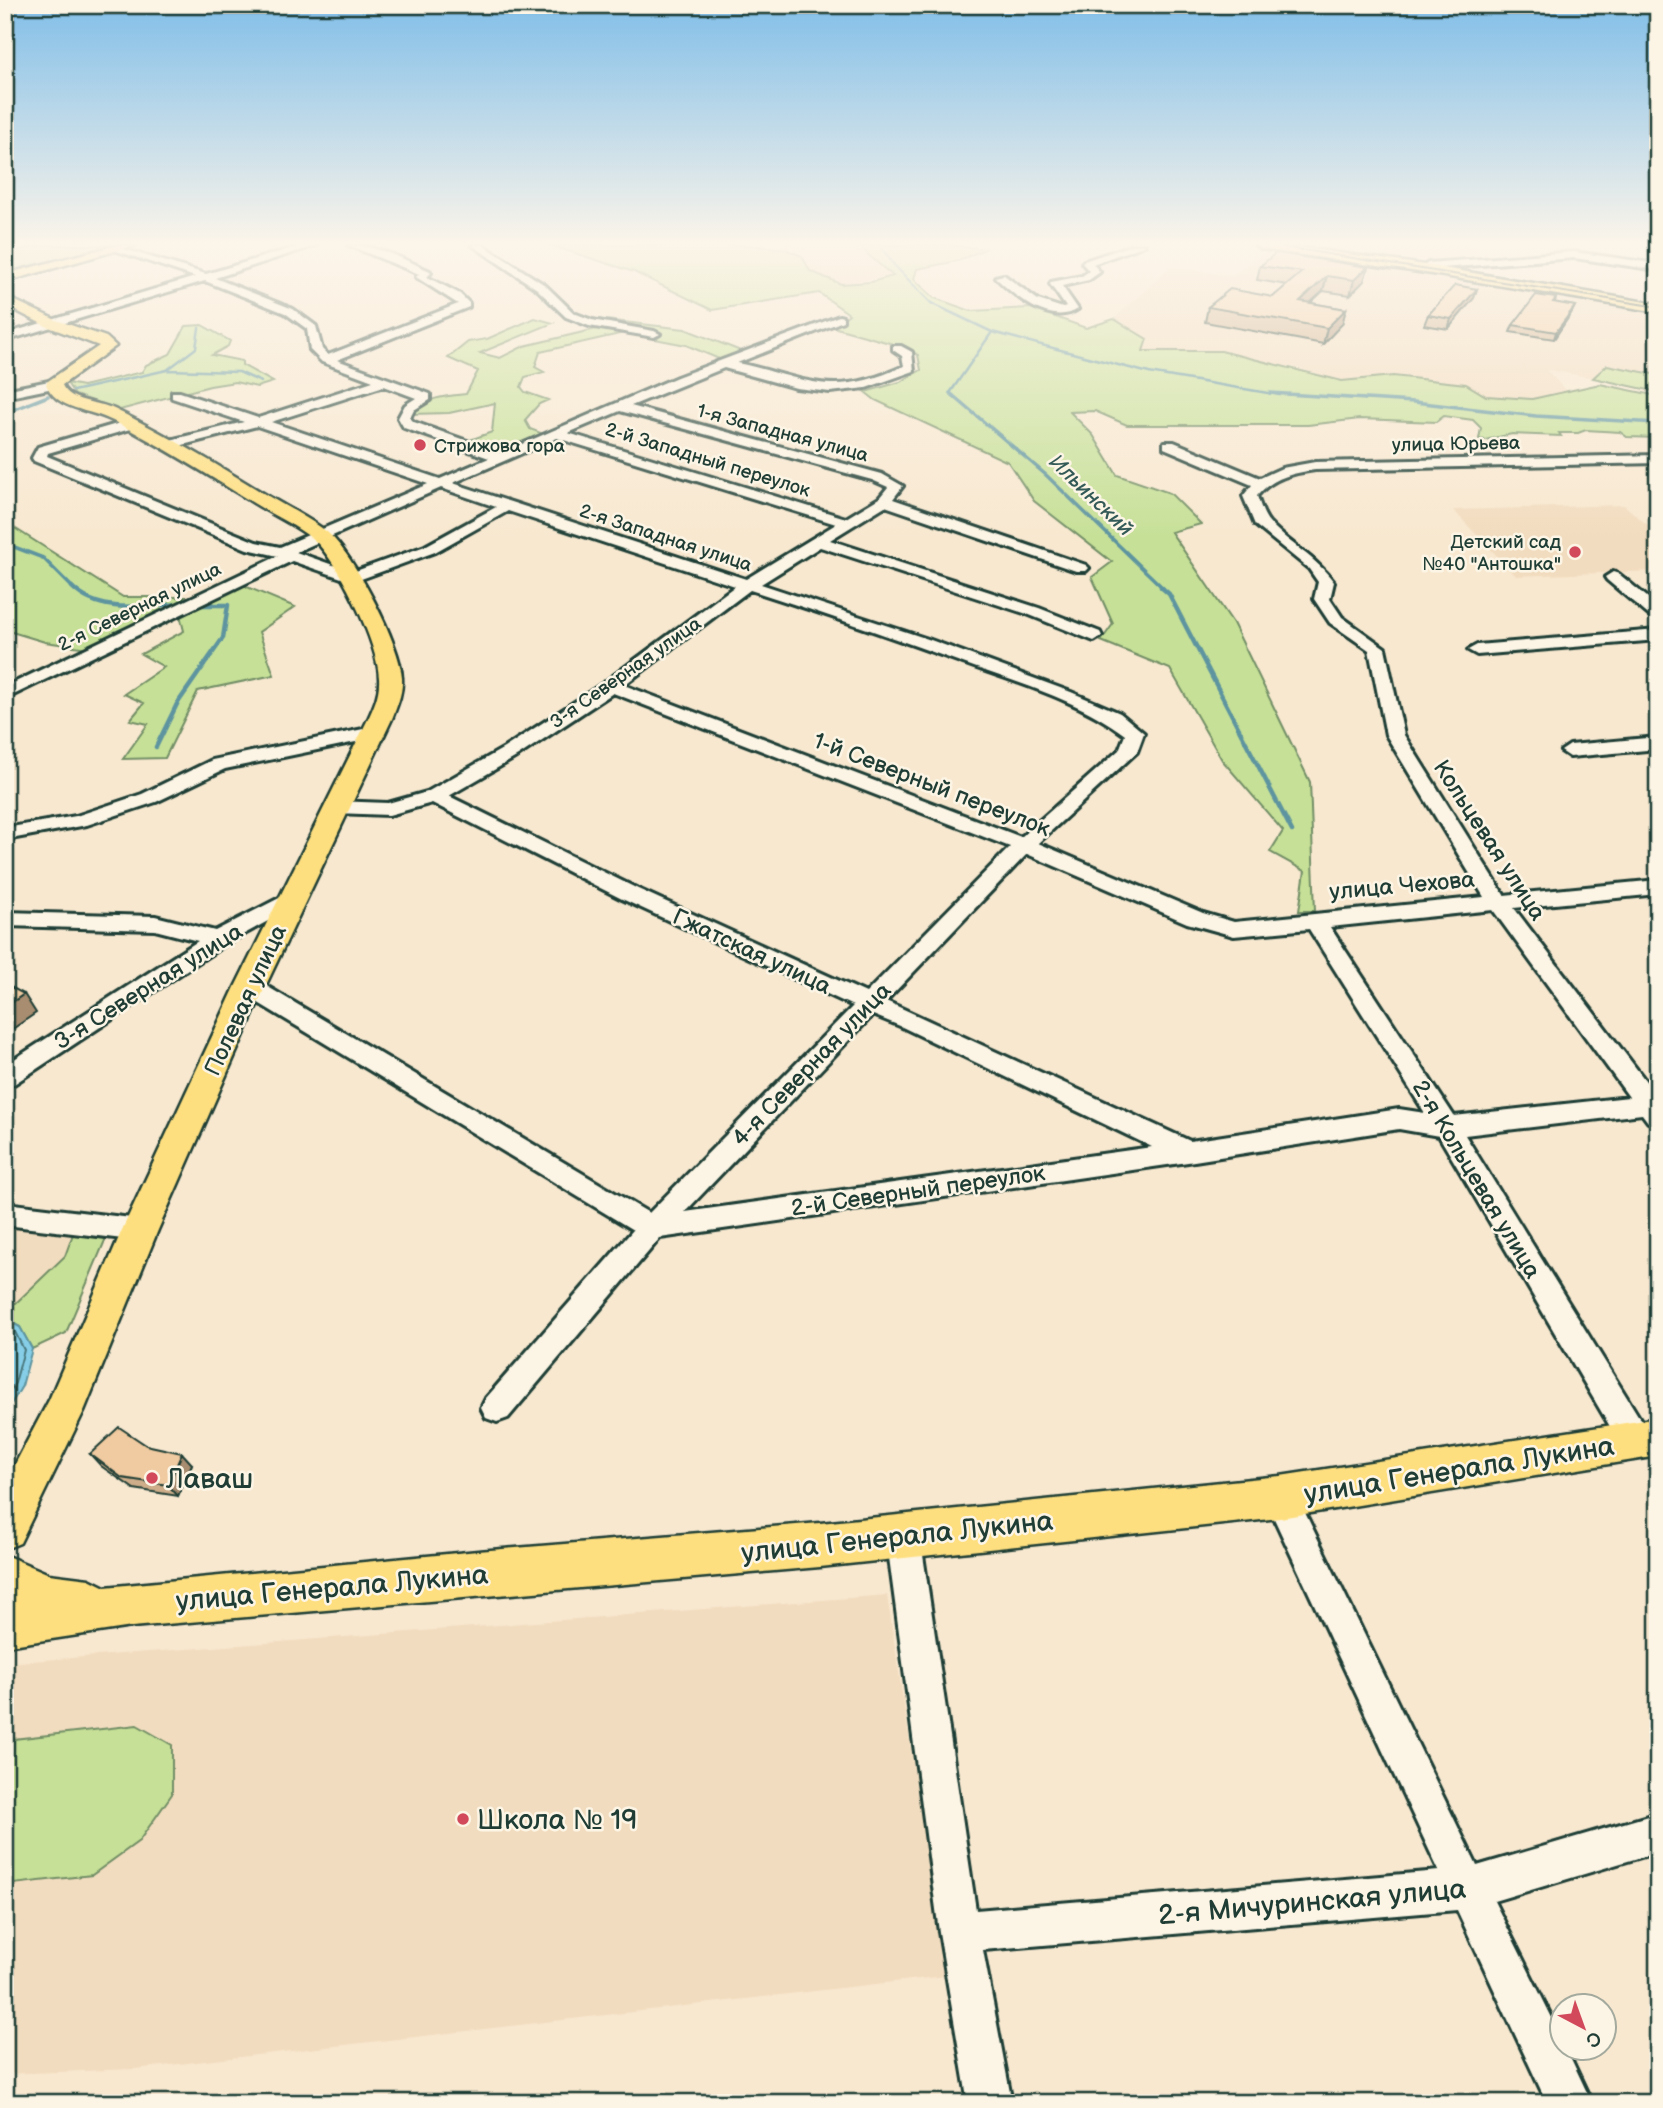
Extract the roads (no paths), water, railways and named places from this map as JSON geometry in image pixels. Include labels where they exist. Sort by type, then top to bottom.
[{"type":"main road","points":[[105,343],[109,346],[54,384],[58,394],[70,401],[104,410],[171,444],[322,537]]},
{"type":"main road","name":"Полевая улица","points":[[5,1528],[16,1509],[19,1479],[84,1367],[140,1230],[250,987],[389,697],[391,676],[379,636],[353,577],[322,537]]},
{"type":"main road","name":"улица Генерала Лукина","points":[[5,1625],[132,1605],[820,1545],[1280,1497],[1647,1439]]},
{"type":"main road","name":"улица Генерала Лукина","points":[[5,1577],[62,1599],[132,1605]]},
{"type":"street","points":[[315,343],[316,350],[326,360],[426,397],[409,408],[404,418],[409,425],[503,458]]},
{"type":"street","points":[[326,360],[368,343]]},
{"type":"street","name":"2-я Северная улица","points":[[5,694],[287,553],[619,407],[726,365],[771,343]]},
{"type":"street","points":[[726,365],[743,367],[798,384],[846,389],[867,386],[910,368],[908,354],[897,348]]},
{"type":"street","points":[[171,444],[256,423],[383,382]]},
{"type":"street","points":[[5,394],[54,384]]},
{"type":"street","name":"2-я Западная улица","points":[[176,395],[678,563],[750,584],[1056,691],[1113,715],[1132,726],[1135,733]]},
{"type":"street","name":"1-я Западная улица","points":[[619,407],[877,477],[896,486]]},
{"type":"street","points":[[132,424],[43,450],[40,458],[252,547],[287,553],[353,577],[430,550],[500,511],[506,504]]},
{"type":"street","name":"2-й Западный переулок","points":[[557,435],[846,523]]},
{"type":"street","points":[[1169,445],[1259,483]]},
{"type":"street","name":"улица Юрьева","points":[[1259,483],[1286,470],[1315,466],[1658,459]]},
{"type":"street","name":"Кольцевая улица","points":[[1259,483],[1250,496],[1260,522],[1314,566],[1326,582],[1322,599],[1336,620],[1377,648],[1395,735],[1408,760],[1498,902],[1653,1110]]},
{"type":"street","name":"3-я Северная улица","points":[[335,807],[389,809],[434,796],[511,752],[611,686],[733,594],[884,501],[896,486]]},
{"type":"street","points":[[884,501],[1081,568]]},
{"type":"street","points":[[820,542],[1033,611],[1094,636]]},
{"type":"street","points":[[1614,576],[1658,615]]},
{"type":"street","points":[[1476,650],[1658,635]]},
{"type":"street","name":"1-й Северный переулок","points":[[611,686],[1024,845],[1195,918],[1234,929]]},
{"type":"street","points":[[5,834],[80,821],[149,798],[219,764],[373,733]]},
{"type":"street","name":"4-я Северная улица","points":[[497,1408],[652,1228],[1024,845],[1128,752],[1135,733]]},
{"type":"street","points":[[1570,751],[1658,743]]},
{"type":"street","name":"Гжатская улица","points":[[434,796],[630,894],[1188,1152]]},
{"type":"street","name":"улица Чехова","points":[[1234,929],[1658,887]]},
{"type":"street","name":"3-я Северная улица","points":[[5,1077],[218,939],[293,898]]},
{"type":"street","points":[[5,919],[155,923],[218,939]]},
{"type":"street","name":"2-я Кольцевая улица","points":[[1314,919],[1647,1439]]},
{"type":"street","points":[[250,987],[652,1228]]},
{"type":"street","name":"2-й Северный переулок","points":[[652,1228],[1188,1152],[1399,1119],[1447,1127],[1653,1110]]},
{"type":"street","points":[[5,1214],[140,1230]]},
{"type":"street","points":[[1280,1497],[1570,2103]]},
{"type":"street","points":[[903,1535],[959,1932],[990,2103]]},
{"type":"street","name":"2-я Мичуринская улица","points":[[959,1932],[1467,1889],[1658,1832]]},
{"type":"water","points":[[5,1319],[20,1327],[32,1349],[22,1386],[5,1414]]},
{"type":"waterway","points":[[167,370],[196,348],[197,343]]},
{"type":"waterway","name":"Ильинский","points":[[950,393],[984,343]]},
{"type":"waterway","points":[[1036,343],[1149,373],[1280,395]]},
{"type":"waterway","points":[[73,391],[167,370]]},
{"type":"waterway","points":[[167,370],[239,372],[261,382]]},
{"type":"waterway","name":"Ильинский","points":[[950,393],[1046,475],[1163,588]]},
{"type":"waterway","points":[[1270,393],[1414,402],[1536,416],[1658,423]]},
{"type":"waterway","points":[[5,413],[48,396]]},
{"type":"waterway","points":[[9,545],[43,558],[72,587]]},
{"type":"waterway","points":[[72,587],[96,602],[110,605],[140,607],[184,604]]},
{"type":"waterway","name":"Ильинский","points":[[1161,587],[1169,594],[1292,831]]},
{"type":"waterway","points":[[156,747],[177,704],[223,638],[228,605],[195,605]]},
{"type":"place","name":"Стрижова гора","points":[[420,445]]},
{"type":"place","name":"Детский сад №40 \"Антошка\"","points":[[1575,552]]},
{"type":"place","name":"Лаваш","points":[[152,1478]]},
{"type":"place","name":"Школа № 19","points":[[463,1819]]}]
